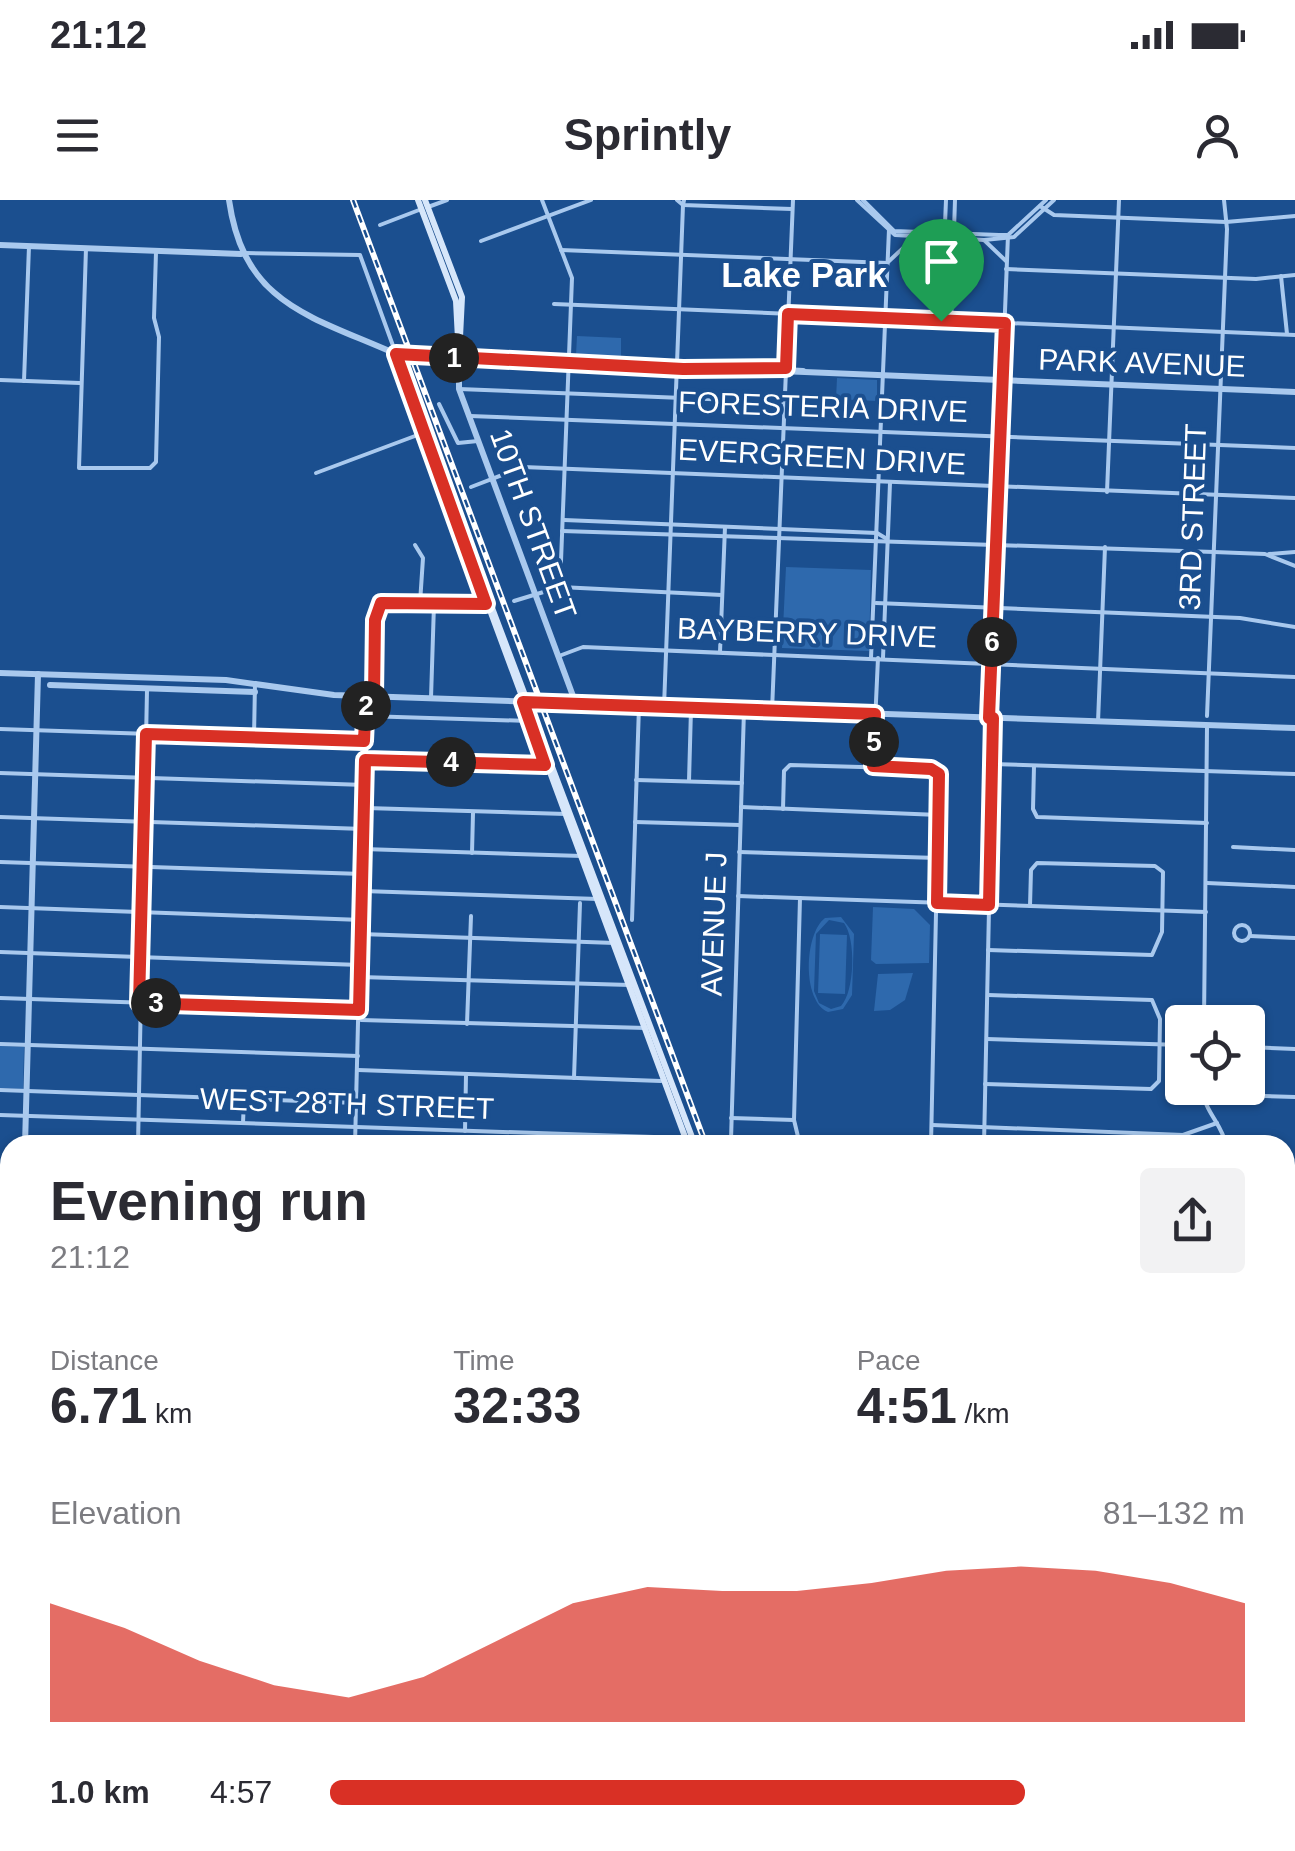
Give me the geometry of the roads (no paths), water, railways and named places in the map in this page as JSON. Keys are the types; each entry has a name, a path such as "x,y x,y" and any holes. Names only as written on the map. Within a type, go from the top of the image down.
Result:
{"main road":[{"name":"10TH STREET","path":"423,204 456,301 459,358"},
{"name":"PARK AVENUE","path":"396,354 459,358"},
{"path":"396,354 687,1135"},
{"path":"526,702 529,721 549,765"}],"street":[{"path":"229,200 241,254 252,272 292,308 396,354"},
{"path":"380,225 423,204 447,200"},
{"path":"542,200 572,278 560,588"},
{"path":"482,241 590,200"},
{"path":"772,711 793,200"},
{"path":"860,200 888,230 915,236 1008,237"},
{"path":"941,321 946,200"},
{"path":"950,321 956,200"},
{"path":"1042,208 1046,200"},
{"path":"954,235 984,240 1008,237 1054,200"},
{"path":"1107,492 1119,200"},
{"name":"3RD STREET","path":"1204,1005 1207,721 1225,278 1224,200"},
{"path":"664,707 681,202 792,209"},
{"path":"1042,208 1051,215 1226,222 1295,216"},
{"path":"888,230 944,235"},
{"path":"873,766 877,658 874,603 888,230"},
{"path":"562,250 887,263 915,236"},
{"path":"984,1135 992,663 1008,237"},
{"path":"984,240 1006,265 1225,278 1295,275"},
{"path":"0,245 360,255 396,354"},
{"path":"24,381 29,246"},
{"path":"86,248 79,468 153,467 159,336 154,321 156,250"},
{"path":"1281,276 1287,334"},
{"path":"554,304 1295,335"},
{"name":"PARK AVENUE","path":"459,358 1295,392"},
{"name":"10TH STREET","path":"459,358 459,388 468,416 576,704"},
{"path":"0,380 82,383"},
{"path":"459,388 785,402"},
{"path":"439,404 458,443 478,441"},
{"name":"FORESTERIA DRIVE","path":"468,416 1295,448"},
{"path":"316,473 425,432"},
{"name":"EVERGREEN DRIVE","path":"471,486 523,467 1295,498"},
{"path":"877,658 885,604 890,482"},
{"path":"562,520 877,533 887,539"},
{"path":"720,652 725,526"},
{"path":"562,530 876,544 887,539 1295,552"},
{"path":"415,545 422,558 420,603"},
{"path":"1098,722 1105,547"},
{"path":"1264,554 1295,566"},
{"path":"514,601 560,588 722,595"},
{"path":"356,1135 364,741 365,716 374,681 375,620 381,603 489,604"},
{"path":"874,603 1211,617 1295,628"},
{"path":"431,698 434,604"},
{"name":"BAYBERRY DRIVE","path":"558,656 584,647 1295,677"},
{"path":"0,673 256,682 370,696 1098,722 1207,721 1295,728"},
{"path":"25,1135 38,674"},
{"path":"138,1135 148,677"},
{"path":"254,737 256,682"},
{"path":"50,685 255,692"},
{"path":"632,920 639,706"},
{"path":"689,781 691,709"},
{"name":"AVENUE J","path":"731,1135 744,710"},
{"path":"365,716 529,721"},
{"path":"0,729 364,741"},
{"path":"365,760 549,765"},
{"path":"992,764 1295,774"},
{"path":"783,809 784,771 790,765 937,772 932,1135"},
{"path":"1034,766 1033,809 1038,817 1207,823"},
{"path":"0,773 365,785"},
{"path":"636,780 742,783"},
{"path":"741,807 938,814"},
{"path":"364,808 568,814"},
{"path":"472,853 473,811"},
{"path":"0,817 364,829"},
{"path":"635,822 740,825"},
{"path":"1233,848 1295,850"},
{"path":"364,849 584,856"},
{"path":"739,852 938,858"},
{"path":"0,862 363,874"},
{"path":"988,950 1152,955 1160,942 1162,870 1037,862 1031,870 1030,906"},
{"path":"1207,884 1295,886"},
{"path":"362,891 600,899"},
{"path":"738,896 1206,912"},
{"path":"798,1135 794,1120 800,898"},
{"path":"574,1078 580,904"},
{"path":"0,908 362,920"},
{"path":"466,1024 471,916"},
{"path":"361,934 616,943"},
{"path":"1250,936 1295,938"},
{"path":"0,952 360,965"},
{"path":"360,978 632,985"},
{"path":"985,1084 1153,1088 1159,1082 1160,1044 1160,1019 1152,1000 987,995"},
{"path":"0,998 359,1010"},
{"path":"359,1020 648,1028"},
{"path":"986,1039 1165,1044"},
{"path":"0,1044 358,1056"},
{"path":"1265,1048 1295,1049"},
{"path":"358,1070 668,1081"},
{"path":"464,1131 466,1074"},
{"path":"0,1090 356,1103"},
{"path":"1265,1096 1295,1097"},
{"path":"244,1099 244,1123"},
{"path":"1206,1105 1222,1135"},
{"name":"WEST 28TH STREET","path":"0,1115 546,1135"},
{"path":"732,1118 794,1120"},
{"path":"932,1125 1182,1135 1217,1123"}],"railway":[{"path":"353,200 702,1135"}],"district":[{"name":"Lake Park","path":"804,275"}]}
